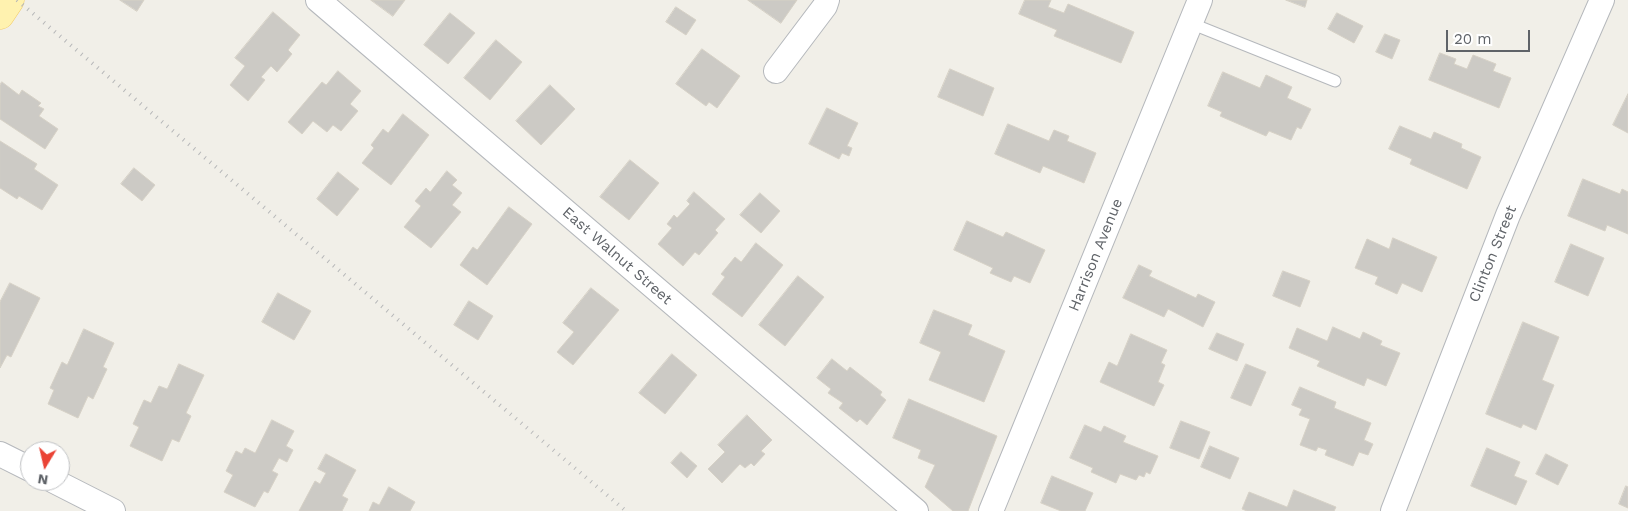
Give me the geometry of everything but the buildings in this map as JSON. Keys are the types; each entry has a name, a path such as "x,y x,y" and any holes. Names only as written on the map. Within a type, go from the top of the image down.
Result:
{"main road":[{"path":"0,14 10,0"}],"street":[{"name":"East Walnut Street","path":"318,0 916,511"},
{"path":"776,71 827,0"},
{"name":"Harrison Avenue","path":"992,511 1200,0"},
{"name":"Clinton Street","path":"1393,511 1505,223 1602,0"},
{"path":"0,454 20,464"},
{"path":"70,489 113,511"}],"lane":[{"path":"1190,23 1335,81"}],"railway":[{"path":"17,0 626,511"}]}
